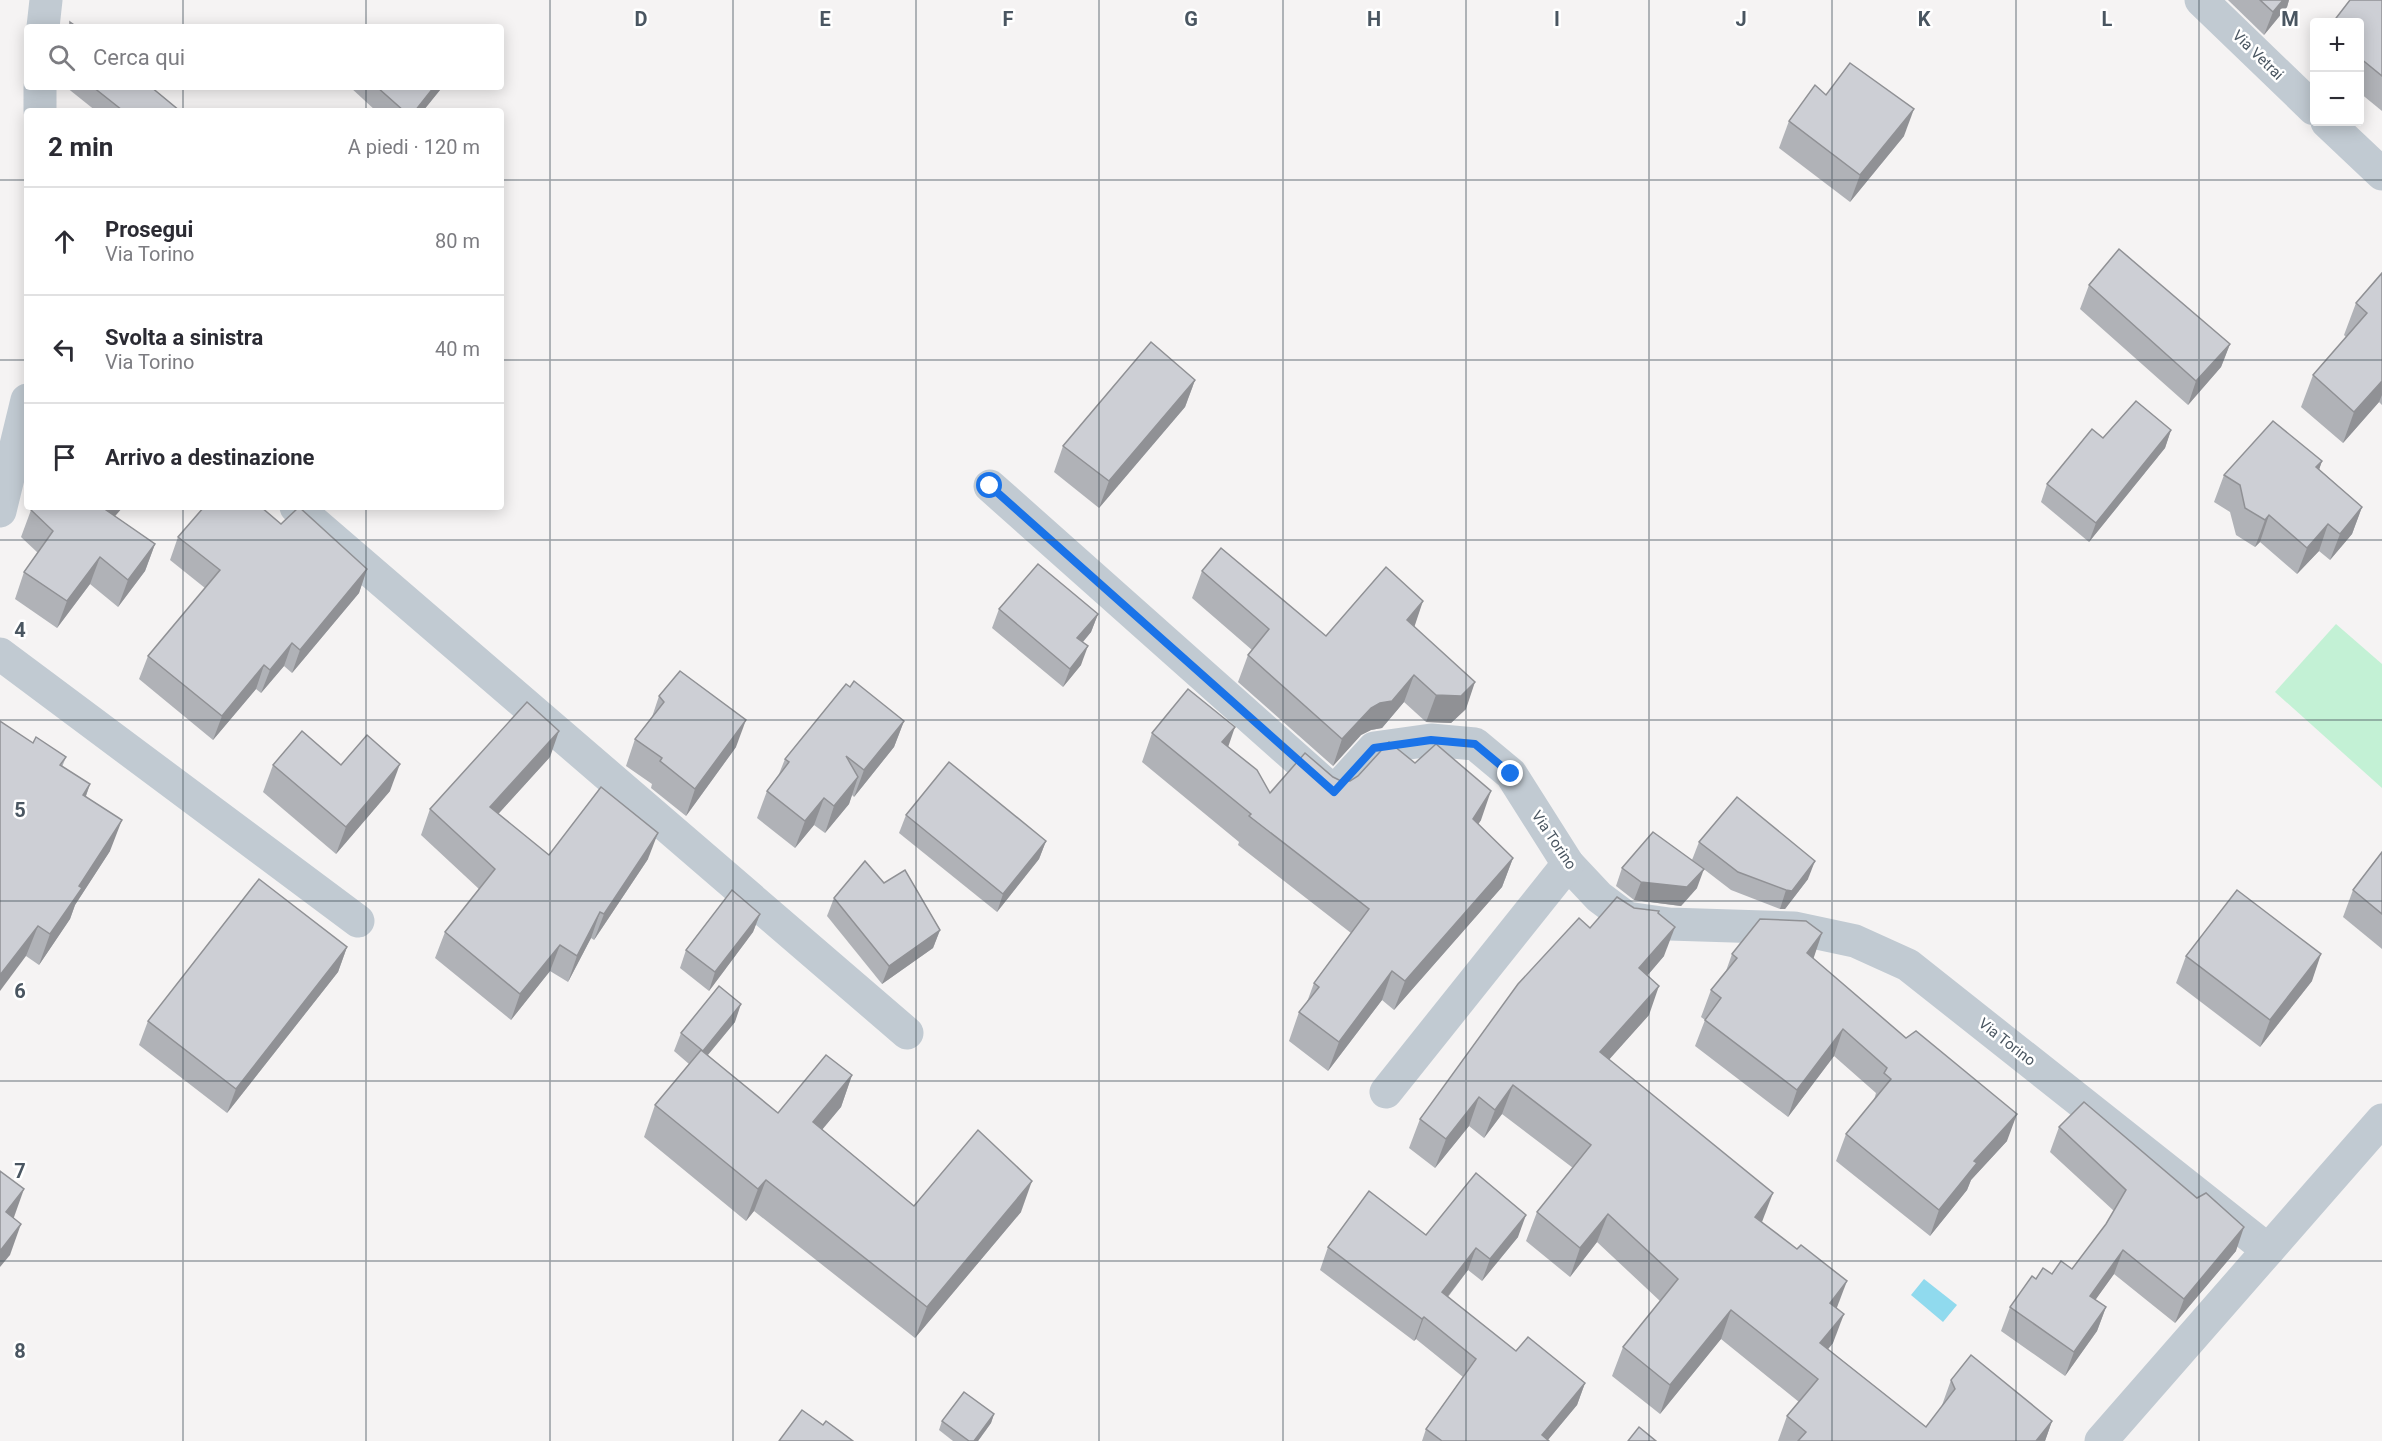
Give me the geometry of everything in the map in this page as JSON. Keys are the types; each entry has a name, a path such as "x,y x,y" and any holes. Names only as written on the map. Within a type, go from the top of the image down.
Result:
{"street":[{"path":"43,24 46,0"},
{"name":"Via Vetrai","path":"2201,0 2310,105"},
{"path":"40,90 40,108"},
{"path":"2331,126 2382,174"},
{"path":"0,511 24,412"},
{"name":"Via Torino","path":"990,486 1334,792 1374,748 1431,740 1475,744 1511,774 1568,864 1599,897 1627,918 1669,924 1794,928 1855,941 1908,965 2268,1250"},
{"path":"299,510 907,1033"},
{"path":"0,654 358,921"},
{"path":"1386,1092 1568,864"},
{"path":"2101,1441 2382,1120"}],"green space":[{"path":"2336,624 2382,664 2382,788 2275,692"}],"water":[{"path":"1924,1279 1957,1305 1943,1322 1911,1295"}],"building":[{"path":"2260,0 2283,0 2273,12"},
{"path":"2350,0 2382,0 2382,76 2364,61 2364,18 2336,18"},
{"path":"1850,63 1914,109 1860,175 1789,121 1815,85 1826,95"},
{"path":"97,90 155,90 176,108 119,108"},
{"path":"380,90 432,90 417,108 401,108"},
{"path":"2119,249 2230,344 2196,381 2089,285"},
{"path":"2382,273 2382,381 2354,412 2313,375 2367,313 2356,303"},
{"path":"1151,342 1195,380 1109,481 1063,446"},
{"path":"2136,401 2171,430 2096,523 2047,484 2092,429 2103,438"},
{"path":"2273,421 2322,461 2316,467 2362,507 2340,534 2328,524 2307,548 2269,515 2265,520 2245,508 2240,485 2224,475"},
{"path":"31,510 106,510 155,544 128,580 100,557 67,601 24,572 53,531"},
{"path":"201,510 265,510 281,524 296,510 302,510 367,569 300,650 292,643 270,670 264,665 222,716 148,656 220,570 178,537"},
{"path":"1221,548 1326,636 1386,567 1423,601 1407,620 1475,682 1461,696 1436,695 1414,675 1392,701 1380,703 1371,708 1342,739 1248,655 1269,629 1202,571"},
{"path":"1038,564 1098,614 1077,638 1088,646 1070,669 999,609"},
{"path":"680,671 746,720 695,789 660,761 662,758 635,739 664,702 659,696"},
{"path":"854,681 904,721 864,770 846,756 858,777 834,806 824,798 805,821 767,791 789,762 785,759 846,684 850,687"},
{"path":"1188,689 1235,727 1222,742 1257,770 1270,793 1305,753 1333,777 1341,781 1350,781 1358,776 1389,742 1415,763 1436,744 1491,791 1473,819 1513,858 1405,981 1392,971 1339,1042 1299,1012 1319,987 1314,983 1369,909 1249,816 1251,814 1152,733"},
{"path":"527,702 559,731 490,807 549,855 601,787 658,833 604,914 600,912 577,956 560,945 520,994 445,932 495,869 430,809"},
{"path":"0,721 33,743 36,737 66,757 60,765 90,784 83,795 122,820 79,886 82,888 50,934 38,926 0,975"},
{"path":"302,731 341,765 367,735 400,764 346,827 273,765"},
{"path":"949,762 1046,841 1003,894 906,815"},
{"path":"1737,797 1815,861 1792,891 1738,872 1699,842"},
{"path":"1653,832 1704,869 1687,887 1641,882 1622,868"},
{"path":"2382,852 2382,914 2353,890"},
{"path":"865,861 884,883 905,870 940,930 889,966 834,898"},
{"path":"259,879 347,947 236,1089 148,1021"},
{"path":"732,890 760,914 715,972 686,950"},
{"path":"2237,890 2321,954 2270,1020 2186,956"},
{"path":"1617,897 1634,908 1659,911 1658,913 1675,927 1639,968 1659,986 1600,1052 1773,1193 1755,1217 1797,1249 1801,1245 1847,1281 1830,1303 1844,1314 1820,1343 1926,1427 1955,1389 1951,1380 1971,1355 2052,1421 2036,1441 1798,1441 1806,1432 1787,1416 1818,1379 1731,1310 1670,1385 1623,1347 1678,1279 1608,1214 1580,1248 1537,1212 1591,1145 1513,1085 1495,1110 1479,1097 1446,1139 1420,1119 1518,984 1579,918 1590,928"},
{"path":"1760,919 1806,921 1822,933 1807,953 1906,1038 1916,1031 2017,1114 1974,1161 1977,1163 1939,1210 1846,1134 1891,1079 1884,1073 1887,1068 1843,1029 1797,1090 1705,1020 1721,998 1711,990 1737,958 1732,954"},
{"path":"719,986 741,1004 703,1051 681,1033"},
{"path":"701,1050 778,1113 826,1055 852,1075 813,1122 914,1206 978,1130 1032,1181 927,1307 766,1180 758,1189 655,1105"},
{"path":"2084,1102 2197,1198 2206,1193 2244,1227 2184,1299 2123,1250 2090,1296 2106,1307 2074,1352 2010,1307 2032,1276 2036,1279 2043,1268 2052,1274 2061,1261 2072,1269 2106,1224 2126,1190 2059,1127"},
{"path":"0,1171 24,1189 6,1212 21,1224 0,1251"},
{"path":"1476,1173 1526,1215 1490,1259 1476,1248 1442,1292 1516,1351 1528,1337 1585,1383 1542,1435 1549,1441 1442,1441 1426,1429 1476,1359 1424,1317 1422,1319 1328,1247 1369,1191 1426,1235"},
{"path":"964,1392 994,1414 974,1441 969,1441 942,1421"},
{"path":"802,1410 823,1425 826,1421 853,1441 779,1441"},
{"path":"1639,1427 1656,1441 1628,1441"}],"route":[{"path":"990,486 1334,792 1374,748 1431,740 1475,744 1511,774"}]}
